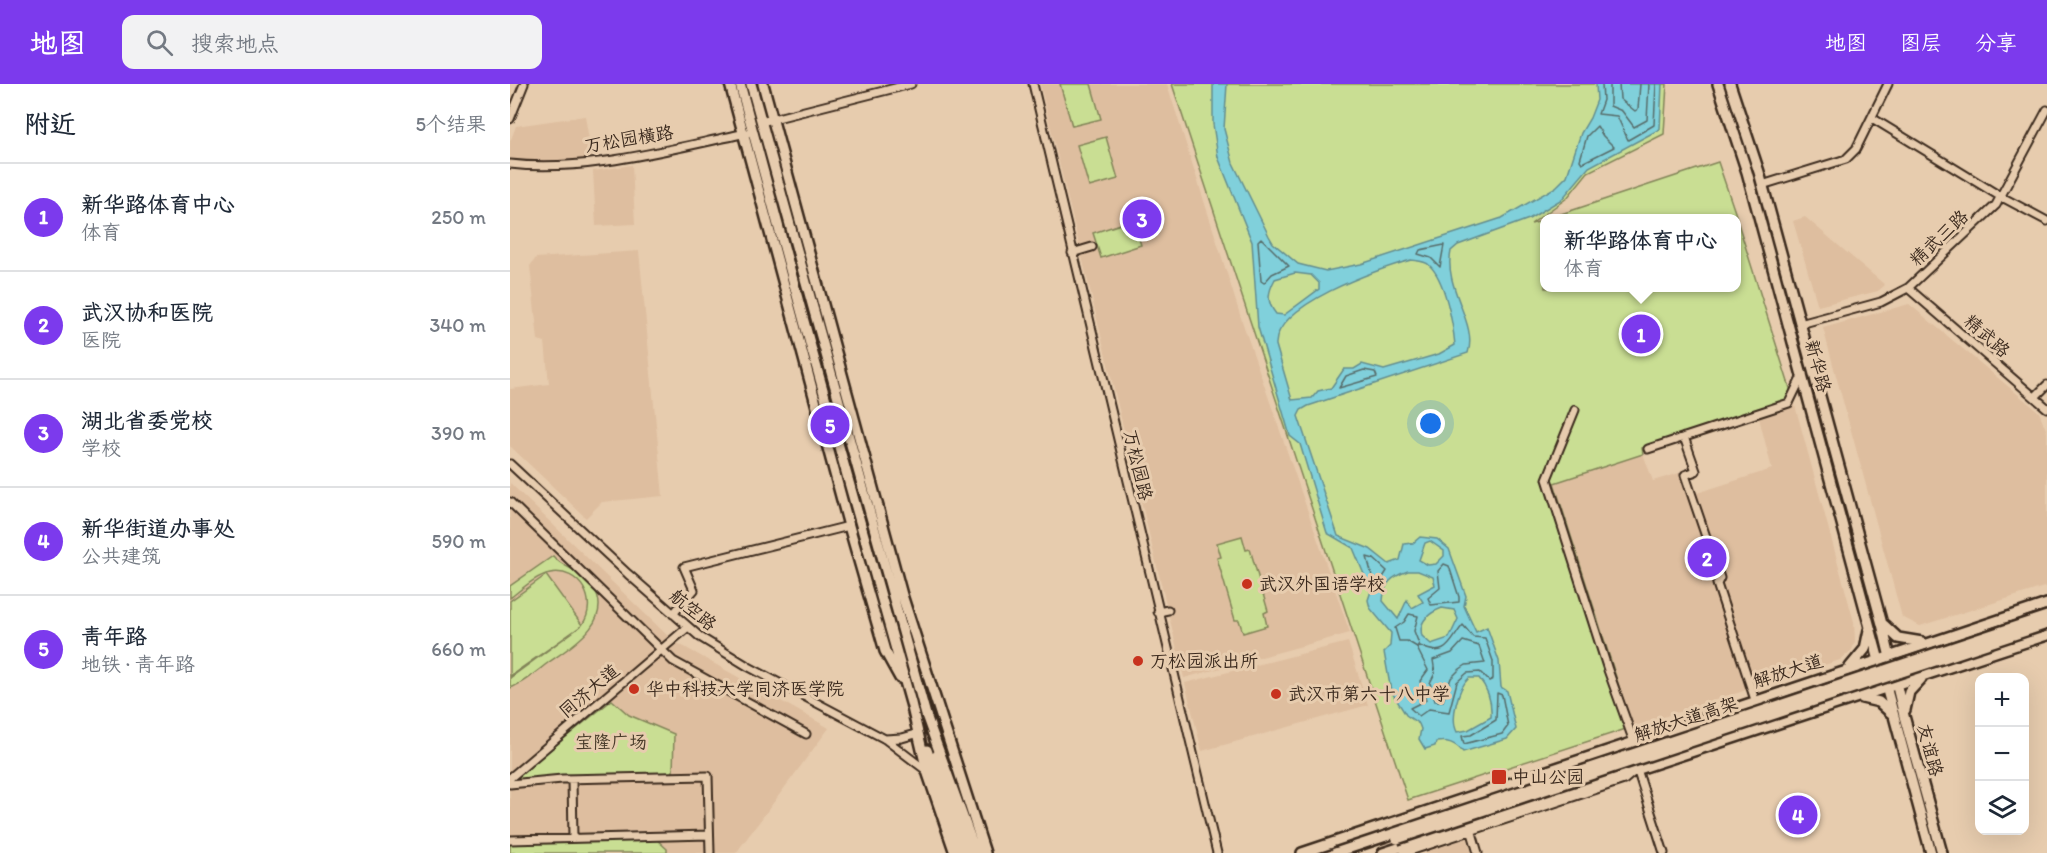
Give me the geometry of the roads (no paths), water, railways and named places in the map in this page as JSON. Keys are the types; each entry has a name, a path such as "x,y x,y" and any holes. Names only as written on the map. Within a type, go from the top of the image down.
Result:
{"main road":[{"path":"751,84 926,715 976,853"},
{"path":"763,84 900,587 985,853"},
{"name":"新华路","path":"1718,84 1748,172 1879,659"},
{"name":"新华路","path":"1730,84 1762,185 1890,655"},
{"path":"734,86 790,268 910,699 962,853"},
{"path":"748,133 797,331 852,538 885,651 910,699 916,734 969,853"},
{"path":"790,268 797,331"},
{"path":"824,306 827,358"},
{"path":"806,364 830,412"},
{"path":"852,538 875,574"},
{"path":"900,587 904,638"},
{"name":"解放大道","path":"1302,853 2047,604"},
{"name":"解放大道高架","path":"1335,853 2047,616"},
{"path":"1882,624 1891,633 1908,641 1936,640"},
{"name":"解放大道高架","path":"1355,853 2047,624"},
{"path":"1841,671 1861,656 1870,625"},
{"path":"1383,853 1470,827 1637,769 2047,635"},
{"name":"友谊路","path":"1890,655 1904,716 1942,853"},
{"name":"友谊路","path":"1879,659 1931,853"},
{"path":"1904,716 1909,692 1925,676"},
{"path":"1853,699 1879,702 1894,720"},
{"path":"926,715 935,774 955,853"}],"street":[{"path":"510,119 524,84"},
{"path":"762,122 911,84"},
{"name":"万松园路","path":"1033,84 1217,853"},
{"path":"1762,185 1846,159 1856,149 1888,84"},
{"name":"精武三路","path":"1800,324 1881,302 1908,288 2001,196 2047,110"},
{"path":"1872,118 2047,221"},
{"name":"万松园横路","path":"510,164 533,167 590,162 748,133"},
{"path":"1072,253 1080,248 1092,247"},
{"name":"精武路","path":"1908,288 2047,408"},
{"path":"1648,449 1789,403 1803,374"},
{"path":"2035,397 2047,386"},
{"path":"1575,410 1547,479 1634,742"},
{"path":"1684,437 1696,471 1685,475 1720,578 1717,584 1755,700"},
{"name":"航空路","path":"510,464 687,627 749,667 885,739 935,774"},
{"path":"510,502 594,582 660,650 685,669 806,735"},
{"path":"673,614 694,590 684,567 849,526"},
{"path":"1158,612 1168,610"},
{"name":"同济大道","path":"510,778 687,627"},
{"path":"885,739 916,734"},
{"path":"1637,769 1664,853"},
{"path":"510,784 572,778 708,776 710,853"},
{"path":"572,778 573,838"},
{"path":"1404,853 1470,827 1478,853"},
{"path":"510,840 709,836"}],"water":[{"path":"1213,84 1227,84 1224,129 1233,163 1269,236 1273,243 1298,264 1326,271 1361,264 1502,218 1556,187 1567,176 1581,133 1597,100 1596,84 1662,84 1660,129 1589,167 1562,199 1529,219 1458,245 1451,251 1452,278 1465,317 1470,342 1468,353 1308,406 1301,410 1298,416 1338,536 1370,549 1389,564 1400,560 1404,544 1413,543 1420,537 1437,539 1449,549 1466,596 1464,606 1476,632 1487,627 1499,661 1501,687 1507,691 1516,729 1507,739 1463,752 1454,744 1444,741 1436,742 1435,746 1425,749 1419,739 1421,729 1419,724 1406,715 1391,691 1384,652 1390,646 1391,633 1370,608 1368,600 1371,591 1353,548 1327,533 1300,444 1290,436 1258,327 1252,242 1218,157 1213,124","holes":["1411,260 1429,265 1440,280 1444,291 1455,345 1439,354 1384,370 1362,364 1354,369 1344,369 1331,388 1318,391 1312,398 1292,400 1276,345 1280,330 1292,316 1309,303 1376,271","1295,273 1311,275 1319,283 1319,289 1284,315 1276,314 1269,297 1275,279","1430,541 1444,551 1444,556 1436,564 1428,565 1419,560 1425,543","1418,571 1433,577 1435,585 1418,594 1423,602 1412,608 1407,600 1398,619 1383,601 1387,585 1402,573","1442,608 1454,610 1458,619 1449,638 1431,644 1422,636 1421,631 1423,622 1433,612","1469,678 1479,678 1489,696 1491,717 1468,730 1457,732 1454,719 1461,689"]}],"place":[{"name":"湖北省委党校","path":"1142,219"},
{"name":"新华路体育中心","path":"1641,334"},
{"name":"青年路","path":"830,425"},
{"name":"武汉协和医院","path":"1707,558"},
{"name":"武汉外国语学校","path":"1247,584"},
{"name":"万松园派出所","path":"1138,661"},
{"name":"华中科技大学同济医学院","path":"634,689"},
{"name":"武汉市第六十八中学","path":"1276,694"},
{"name":"中山公园","path":"1499,777"},
{"name":"新华街道办事处","path":"1798,815"}],"park label":[{"name":"宝隆广场","path":"611,742"}]}
